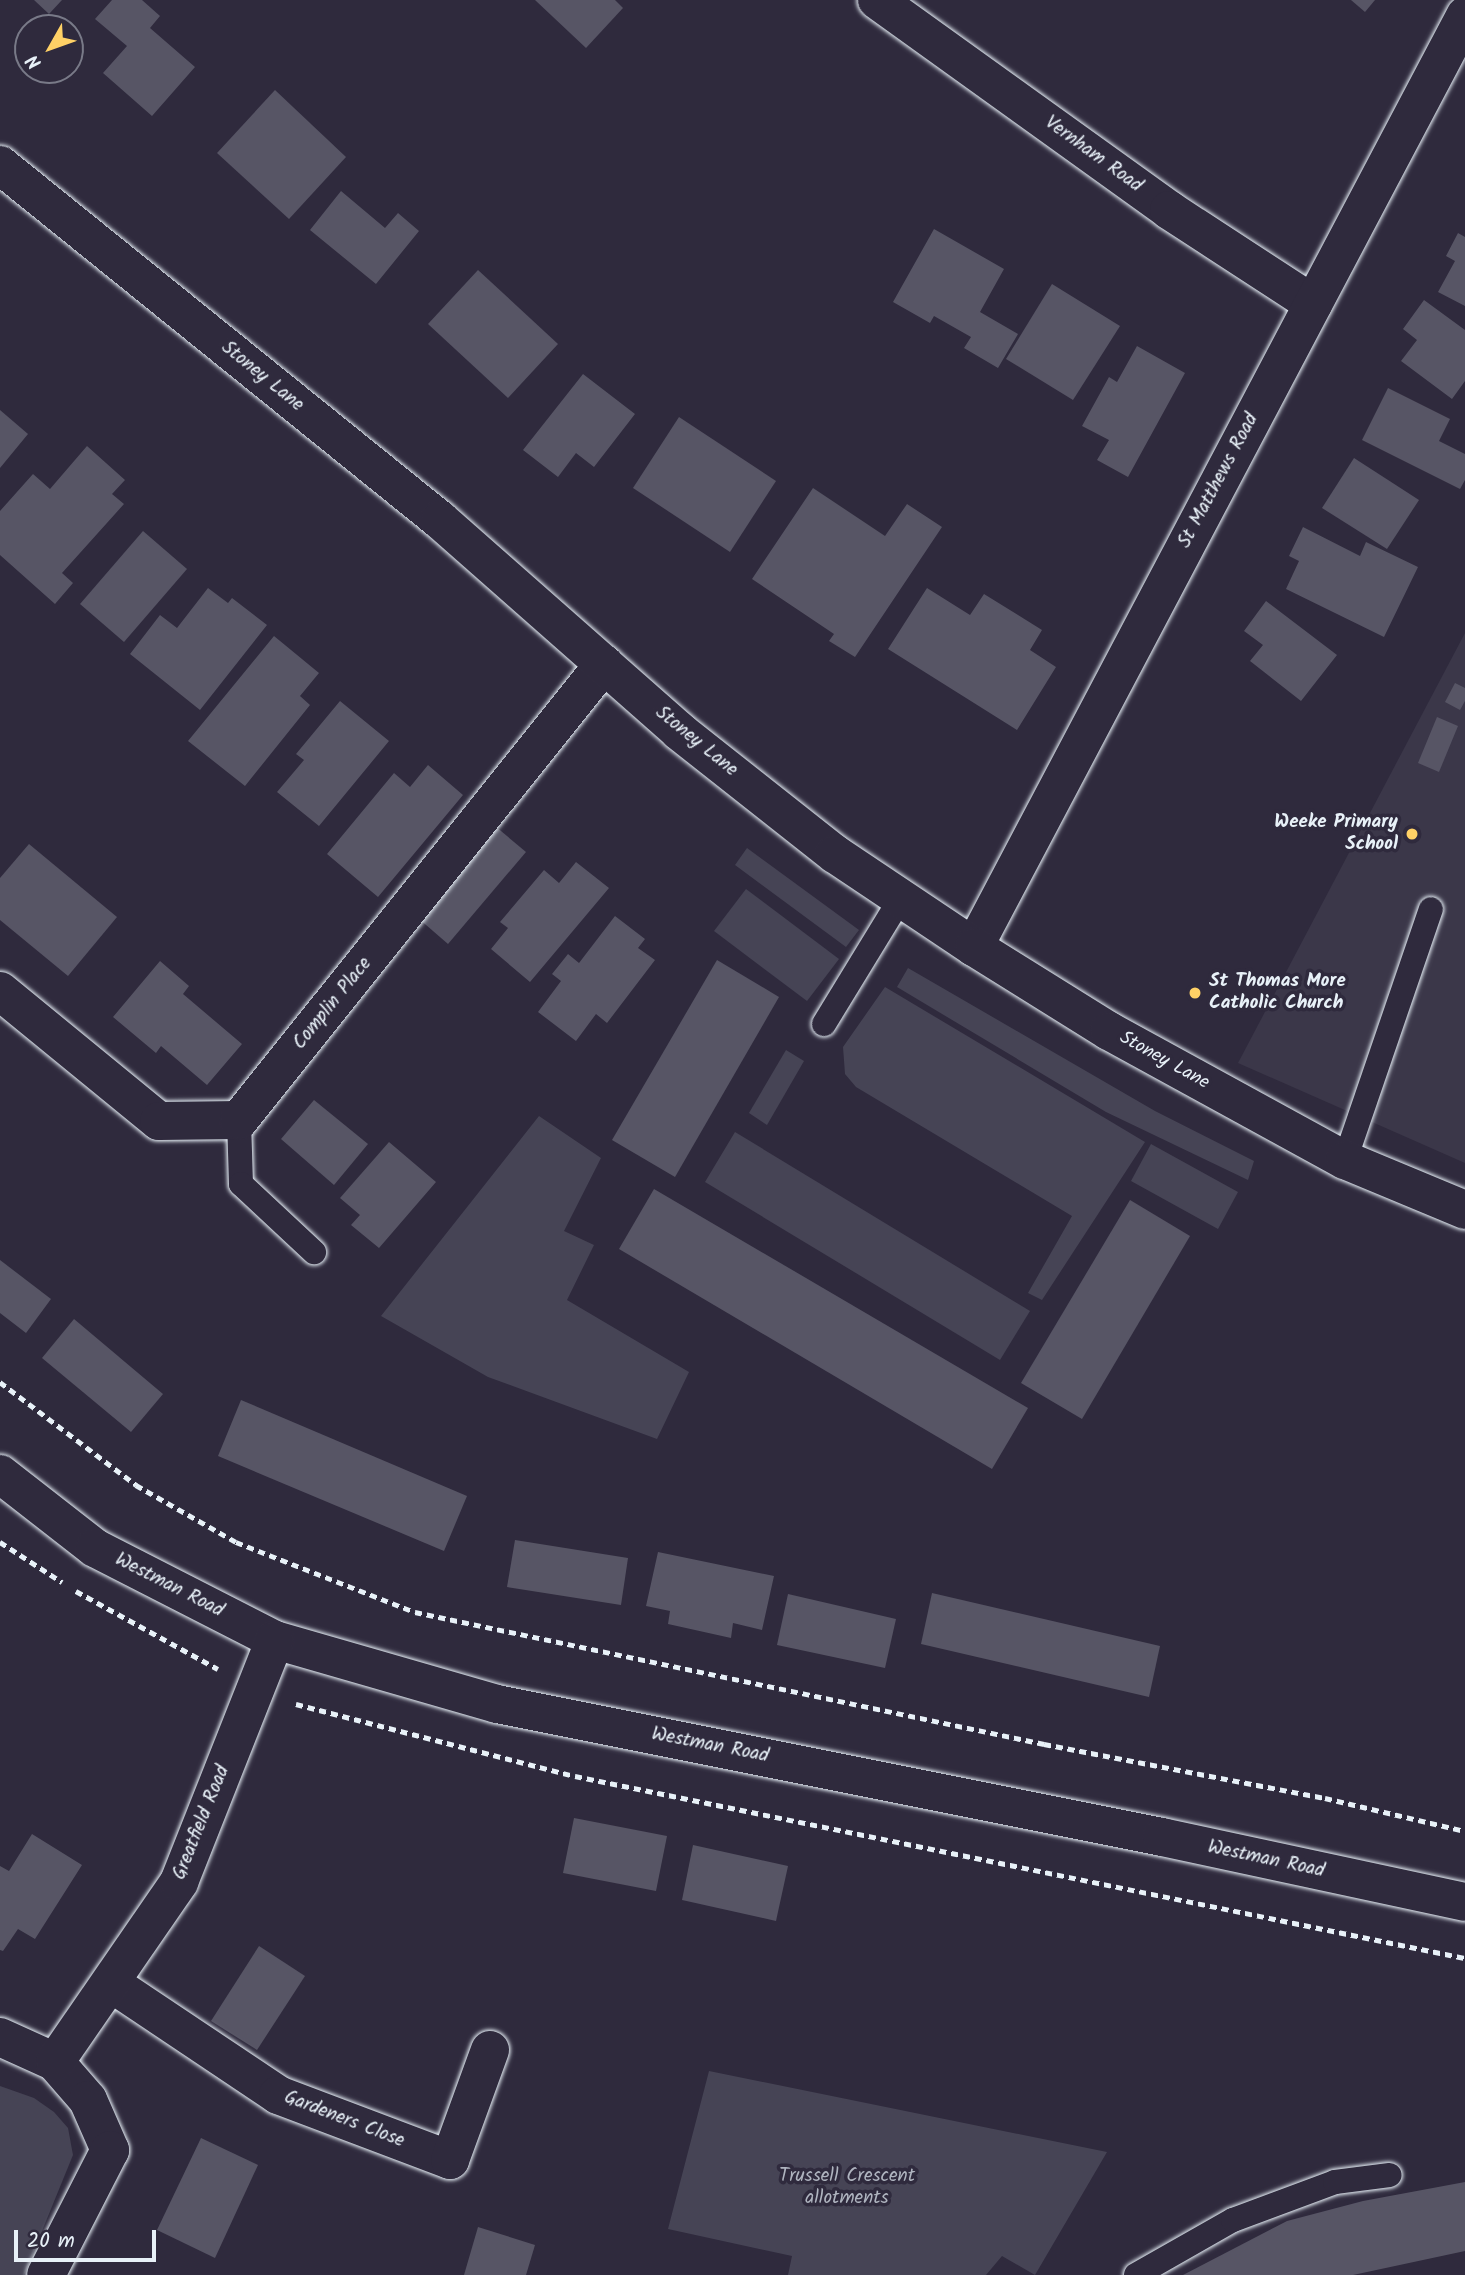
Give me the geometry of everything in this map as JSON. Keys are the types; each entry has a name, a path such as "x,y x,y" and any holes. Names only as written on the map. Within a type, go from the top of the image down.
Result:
{"street":[{"name":"Vernham Road","path":"877,0 1169,210 1312,304"},
{"name":"St Matthews Road","path":"974,947 1465,16"},
{"name":"Stoney Lane","path":"0,165 440,520 679,730 794,821 901,898 1109,1031 1345,1160 1465,1210"},
{"name":"Complin Place","path":"239,1121 604,664"},
{"path":"0,991 159,1121 239,1121"},
{"name":"Westman Road","path":"0,1474 95,1548 275,1640 497,1703 1465,1902"},
{"name":"Greatfield Road","path":"55,2062 179,1882 275,1640"},
{"name":"Gardeners Close","path":"111,1983 278,2095 450,2160 490,2050"},
{"path":"0,2037 55,2062 88,2100 110,2150 46,2275"}],"lane":[{"path":"824,1024 901,898"},
{"path":"1345,1160 1432,909"},
{"path":"239,1121 241,1184 314,1252"},
{"path":"1136,2275 1233,2220 1335,2182 1390,2175"}],"path":[{"path":"0,1382 136,1485 236,1542 415,1612 1044,1744 1325,1798 1465,1831"}],"shaded area":[{"name":"Weeke Primary School","path":"1465,633 1465,1163 1238,1063"}],"green space":[{"path":"747,848 859,930 846,947 735,865"},
{"path":"746,889 839,959 807,1001 714,931"},
{"path":"908,968 1155,1111 1254,1161 1248,1180 1106,1112 897,987"},
{"path":"885,987 1145,1142 1042,1300 1028,1293 1072,1216 856,1087 845,1074 843,1047"},
{"path":"786,1050 804,1061 767,1125 749,1113"},
{"path":"539,1116 601,1158 564,1231 594,1245 567,1300 689,1372 657,1439 488,1377 381,1316"},
{"path":"735,1132 1030,1311 1000,1360 705,1182"},
{"path":"1151,1144 1238,1192 1218,1229 1131,1181"},
{"name":"Trussell Crescent allotments","path":"709,2071 1107,2152 1035,2275 1002,2256 986,2275 788,2275 792,2256 668,2229"},
{"path":"0,2086 34,2098 54,2112 68,2128 73,2155 24,2275 0,2275"}],"building":[{"path":"34,0 62,0 49,14"},
{"path":"112,0 142,0 160,16 150,28 195,67 152,116 103,73 127,46 95,19"},
{"path":"535,0 615,0 623,8 586,48"},
{"path":"1351,0 1375,0 1365,12"},
{"path":"275,90 346,157 289,219 217,153"},
{"path":"341,191 385,228 398,213 419,231 376,284 310,230"},
{"path":"934,229 1004,269 980,312 1018,334 998,368 964,348 971,337 934,316 930,323 893,302"},
{"path":"1458,233 1465,237 1465,306 1438,292 1455,261 1446,256"},
{"path":"478,270 558,344 508,398 428,324"},
{"path":"1052,284 1120,326 1073,400 1006,359"},
{"path":"1424,300 1465,330 1465,381 1452,399 1401,361 1417,340 1403,329"},
{"path":"1137,346 1185,373 1128,477 1097,460 1109,440 1082,426 1109,377 1117,382"},
{"path":"583,374 635,414 594,467 576,453 558,477 523,450"},
{"path":"1388,388 1450,419 1439,441 1465,454 1465,480 1460,489 1362,440"},
{"path":"0,410 28,434 0,468"},
{"path":"679,417 776,481 730,552 633,488"},
{"path":"87,446 125,480 112,494 124,504 62,573 73,583 55,604 0,555 0,511 33,474 50,489"},
{"path":"1354,458 1419,500 1387,549 1322,508"},
{"path":"813,488 885,536 907,504 942,527 855,657 829,641 834,634 752,579"},
{"path":"1303,527 1360,556 1366,542 1418,567 1384,637 1286,589 1299,561 1289,556"},
{"path":"143,531 187,569 124,642 80,604"},
{"path":"208,588 228,603 232,598 267,625 200,710 130,654 160,615 177,628"},
{"path":"927,588 970,615 984,594 1042,630 1030,650 1056,667 1017,730 888,649"},
{"path":"1266,601 1337,655 1301,701 1250,661 1263,645 1244,631"},
{"path":"274,636 319,673 300,696 310,705 245,786 188,741"},
{"path":"1455,683 1465,688 1465,701 1460,710 1445,702"},
{"path":"340,701 389,741 319,826 277,792 304,760 296,754"},
{"path":"1437,717 1458,726 1439,772 1418,763"},
{"path":"428,765 463,795 378,897 327,854 394,773 410,787"},
{"path":"495,826 526,852 448,944 418,918"},
{"path":"29,844 117,917 68,976 0,920 0,878"},
{"path":"576,862 609,888 530,982 491,949 508,928 500,922 544,870 559,883"},
{"path":"615,916 645,939 638,948 655,960 607,1023 596,1014 576,1041 538,1012 561,981 552,974 568,954 579,963"},
{"path":"717,960 779,997 675,1177 612,1140"},
{"path":"160,961 189,986 183,994 242,1044 207,1085 161,1046 156,1053 113,1017"},
{"path":"314,1100 368,1144 334,1185 281,1139"},
{"path":"389,1142 436,1182 379,1248 351,1225 360,1215 340,1198"},
{"path":"654,1189 1028,1408 992,1469 619,1249"},
{"path":"1130,1200 1190,1236 1082,1419 1021,1383"},
{"path":"0,1260 51,1299 26,1333 0,1313"},
{"path":"74,1319 163,1394 131,1432 42,1358"},
{"path":"241,1400 467,1496 444,1551 218,1456"},
{"path":"515,1540 628,1558 621,1605 507,1587"},
{"path":"658,1552 774,1576 762,1630 733,1623 731,1638 668,1624 670,1611 646,1606"},
{"path":"932,1593 1160,1646 1149,1697 921,1644"},
{"path":"788,1594 896,1619 885,1668 777,1645"},
{"path":"574,1818 667,1836 656,1891 563,1873"},
{"path":"32,1834 82,1865 35,1939 18,1929 3,1951 0,1950 0,1866 9,1871"},
{"path":"693,1845 788,1866 776,1921 682,1900"},
{"path":"259,1946 305,1976 257,2050 211,2021"},
{"path":"201,2138 258,2165 215,2258 157,2230"},
{"path":"1465,2182 1465,2251 1353,2275 1183,2275 1287,2221 1363,2201"},
{"path":"478,2227 535,2245 526,2275 464,2275"}],"place":[{"name":"Weeke Primary School","path":"1412,834"},
{"name":"St Thomas More Catholic Church","path":"1195,993"}]}
